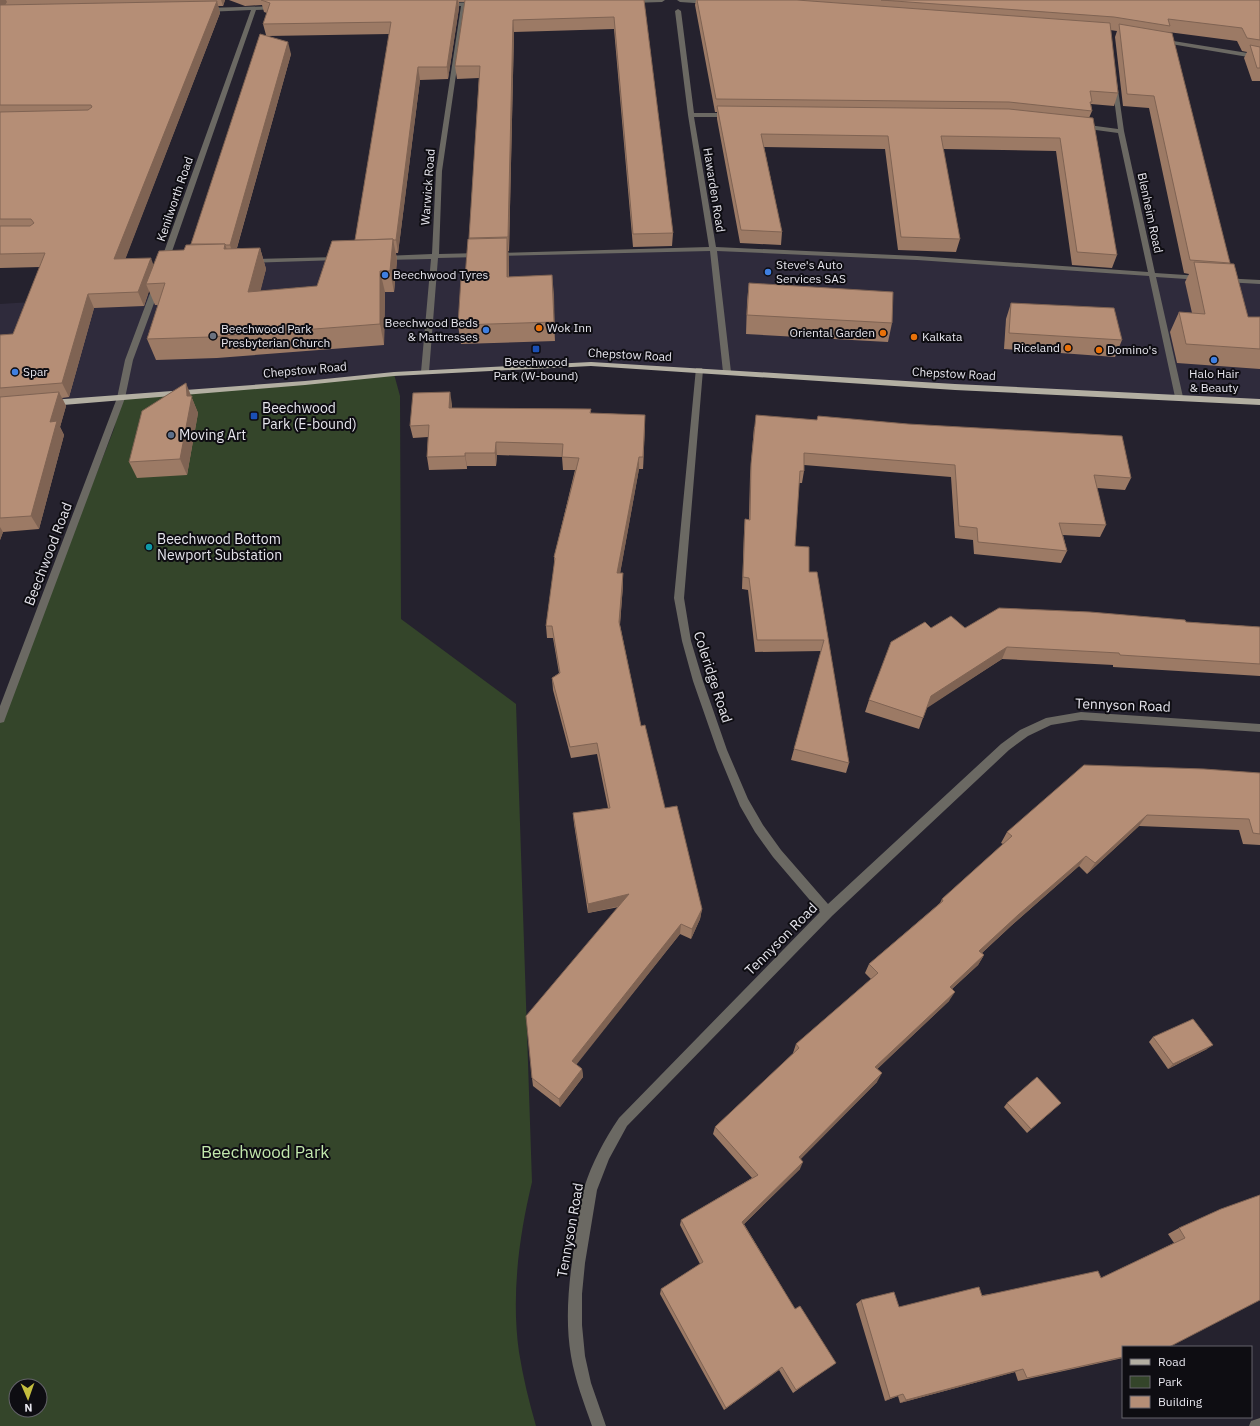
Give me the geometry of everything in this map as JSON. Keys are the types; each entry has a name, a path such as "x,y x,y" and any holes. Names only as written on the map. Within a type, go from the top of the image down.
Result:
{"main road":[{"name":"Chepstow Road","path":"46,403 425,372 591,364 954,387 1260,402"}],"street":[{"path":"623,1 662,0"},
{"path":"680,0 719,3"},
{"name":"Warwick Road","path":"425,372 435,256 439,171 464,4"},
{"path":"442,5 486,4"},
{"path":"201,10 284,8"},
{"name":"Kenilworth Road","path":"172,263 163,266 254,9"},
{"name":"Hawarden Road","path":"678,11 691,115 713,249 727,372"},
{"path":"1156,40 1260,57"},
{"name":"Blenheim Road","path":"1115,78 1121,131 1179,397"},
{"path":"691,115 738,115"},
{"path":"1075,126 1121,131"},
{"path":"380,258 713,249 917,258 1260,282"},
{"path":"244,261 348,258"},
{"path":"121,398 129,360 158,282"},
{"name":"Coleridge Road","path":"699,370 679,598 683,629 691,661 722,750 751,815 774,850 801,885 828,912"},
{"name":"Beechwood Road","path":"0,719 3,704 121,398"},
{"name":"Tennyson Road","path":"599,1426 586,1390 578,1356 575,1320 575,1290 578,1260 590,1190 609,1144 623,1122 828,912 1005,747 1024,733 1050,721 1081,716 1122,717 1260,728"},
{"path":"1256,1426 1260,1425"}],"shaded area":[{"path":"713,249 917,258 1260,282 1260,402 591,364 425,372 0,407 0,304 154,294 164,263"}],"green space":[{"name":"Beechwood Park","path":"394,374 400,396 401,619 516,704 532,1182 520,1245 516,1288 516,1309 519,1352 526,1389 536,1426 0,1426 0,719 114,429 121,398"}],"building":[{"path":"261,0 457,0 447,67 418,67 396,240 355,240 391,22 263,24 270,3"},
{"path":"465,0 644,0 673,233 633,234 614,17 513,20 508,237 469,238 480,66 455,66"},
{"path":"697,0 797,0 1110,23 1118,93 1090,91 1092,111 1009,102 716,99"},
{"path":"881,0 1260,0 1260,40 1247,38 1242,28 1168,19 1170,26 1114,17"},
{"path":"217,1 114,259 151,258 138,292 88,294 62,383 0,388 0,335 13,334 45,253 0,254 0,226 30,226 34,223 31,219 0,219 0,112 88,110 92,107 91,105 0,105 0,5"},
{"path":"1119,24 1172,33 1230,263 1190,260 1154,96 1127,94"},
{"path":"260,34 288,42 230,245 191,244"},
{"path":"1250,45 1260,47 1260,68 1257,68"},
{"path":"717,106 1009,109 1093,118 1117,255 1077,252 1060,138 941,136 960,239 901,237 888,136 761,134 782,232 741,230"},
{"path":"507,238 507,277 552,275 554,322 458,325 461,278 465,278 468,239"},
{"path":"393,239 390,271 380,271 380,324 210,337 147,339 165,283 146,284 159,251 184,250 186,245 225,244 224,249 260,248 248,292 317,286 332,241"},
{"path":"1194,262 1234,264 1248,317 1260,317 1260,349 1186,344 1179,312 1205,314"},
{"path":"749,283 893,292 892,323 747,315"},
{"path":"1011,303 1114,308 1122,340 1009,333"},
{"path":"186,383 187,396 192,396 180,459 129,462 142,411"},
{"path":"59,392 50,422 57,421 31,516 0,518 0,397"},
{"path":"450,392 449,408 591,409 590,413 645,415 643,457 639,457 617,573 623,573 619,622 641,726 645,725 665,808 677,806 702,909 692,929 681,924 572,1061 582,1069 559,1099 532,1078 526,1016 629,894 588,904 573,813 610,808 597,743 570,747 552,678 560,673 552,626 546,626 554,557 579,458 562,457 563,444 496,442 495,453 465,453 465,456 427,457 429,425 410,426 413,393"},
{"path":"756,415 817,420 818,416 908,424 1122,436 1131,478 1094,475 1106,525 1059,523 1067,551 978,542 977,528 959,526 955,465 804,453 804,471 800,471 795,546 809,547 809,572 817,572 849,763 794,749 824,640 757,640 749,578 743,577 745,519 750,520 751,464"},
{"path":"999,608 1090,612 1185,620 1186,622 1260,627 1260,664 1120,655 1119,653 1007,647 931,696 923,718 869,700 891,642 925,622 931,628 951,616 965,628"},
{"path":"1084,765 1204,769 1260,773 1260,834 1253,833 1249,819 1147,815 1095,863 1086,856 979,951 984,955 950,987 955,992 875,1067 882,1073 799,1157 803,1162 742,1222 795,1309 800,1306 836,1363 796,1390 782,1367 726,1408 661,1289 703,1262 681,1220 758,1175 715,1127 799,1048 796,1044 878,973 869,964 943,901 942,899 1012,836 1007,832"},
{"path":"1193,1019 1213,1045 1173,1064 1153,1037"},
{"path":"1037,1077 1061,1103 1031,1129 1007,1103"},
{"path":"1260,1195 1260,1300 1171,1346 1122,1346 1122,1357 1027,1378 1023,1369 906,1400 903,1394 890,1398 861,1300 894,1292 899,1307 979,1287 982,1296 1098,1271 1101,1278 1185,1238 1179,1228 1221,1209"}],"place":[{"name":"Steve's Auto Services SAS","path":"768,272"},
{"name":"Beechwood Tyres","path":"385,275"},
{"name":"Wok Inn","path":"539,328"},
{"name":"Beechwood Beds & Mattresses","path":"486,330"},
{"name":"Oriental Garden","path":"883,333"},
{"name":"Beechwood Park Presbyterian Church","path":"213,336"},
{"name":"Kalkata","path":"914,337"},
{"name":"Riceland","path":"1068,348"},
{"name":"Beechwood Park (W-bound)","path":"536,349"},
{"name":"Domino's","path":"1099,350"},
{"name":"Halo Hair & Beauty","path":"1214,360"},
{"name":"Spar","path":"15,372"},
{"name":"Beechwood Park (E-bound)","path":"254,416"},
{"name":"Moving Art","path":"171,435"},
{"name":"Beechwood Bottom Newport Substation","path":"149,547"}]}
